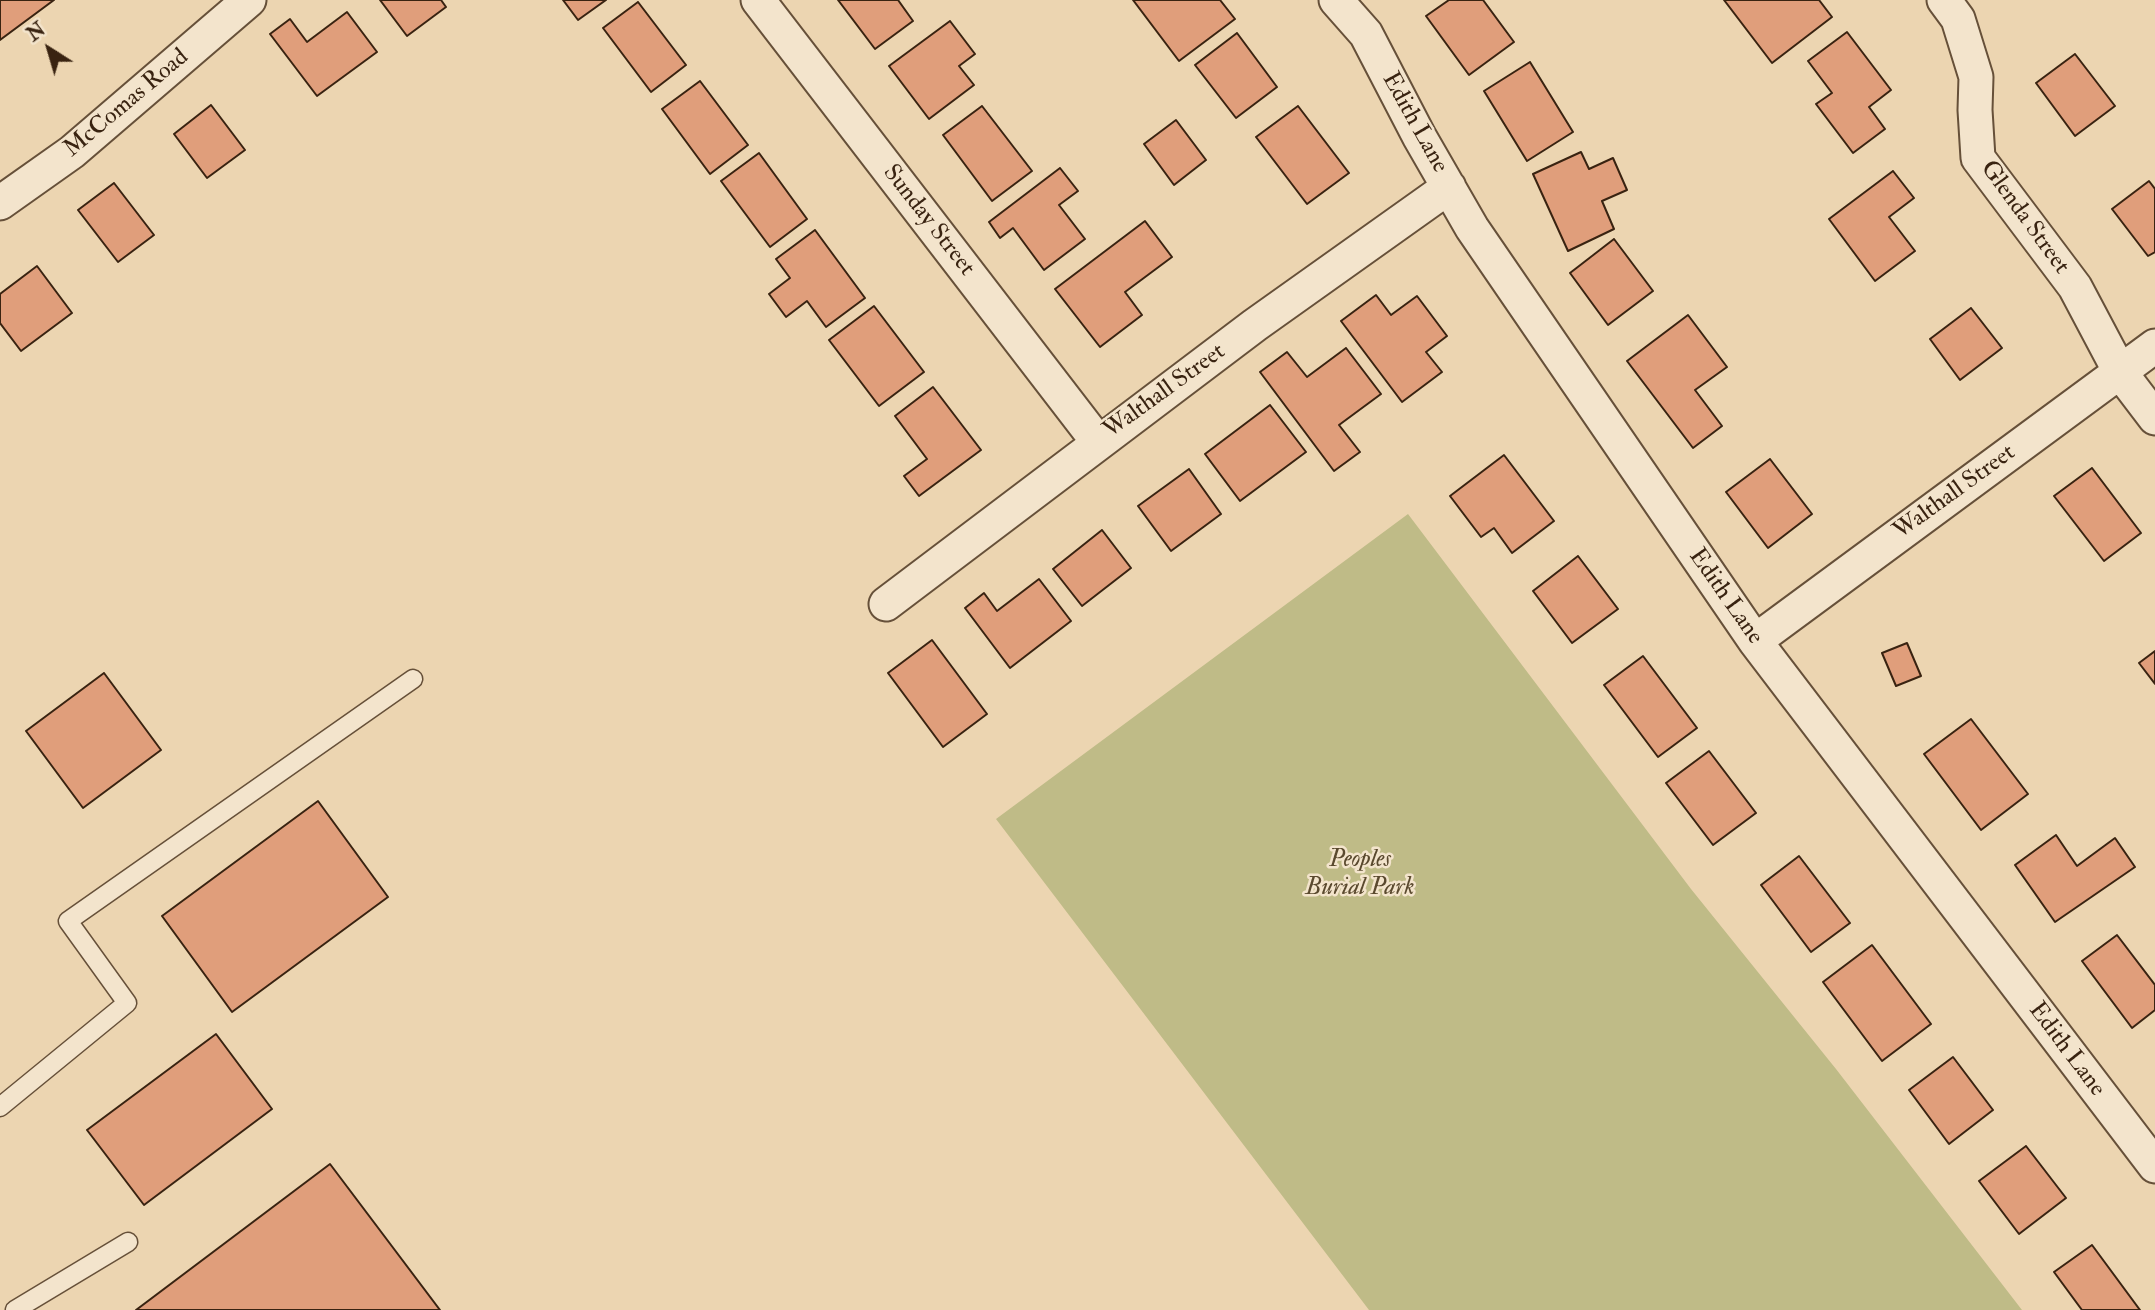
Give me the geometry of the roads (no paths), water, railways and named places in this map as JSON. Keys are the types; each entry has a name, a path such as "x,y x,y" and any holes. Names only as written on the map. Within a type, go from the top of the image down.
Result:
{"street":[{"name":"McComas Road","path":"0,203 72,152 249,0"},
{"name":"Sunday Street","path":"758,0 1098,442"},
{"name":"Edith Lane","path":"1336,0 1366,34 1419,136 1472,228 1755,641 2155,1166"},
{"name":"Glenda Street","path":"1944,0 1958,19 1976,77 1978,158 2075,287 2120,372 2155,418"},
{"name":"Walthall Street","path":"886,604 1255,325 1449,187"},
{"name":"Walthall Street","path":"1755,641 2155,346"}],"lane":[{"path":"0,1107 127,1003 68,921 413,679"},
{"path":"15,1310 128,1242"}],"park label":[{"name":"Peoples Burial Park","path":"1360,875"}]}
